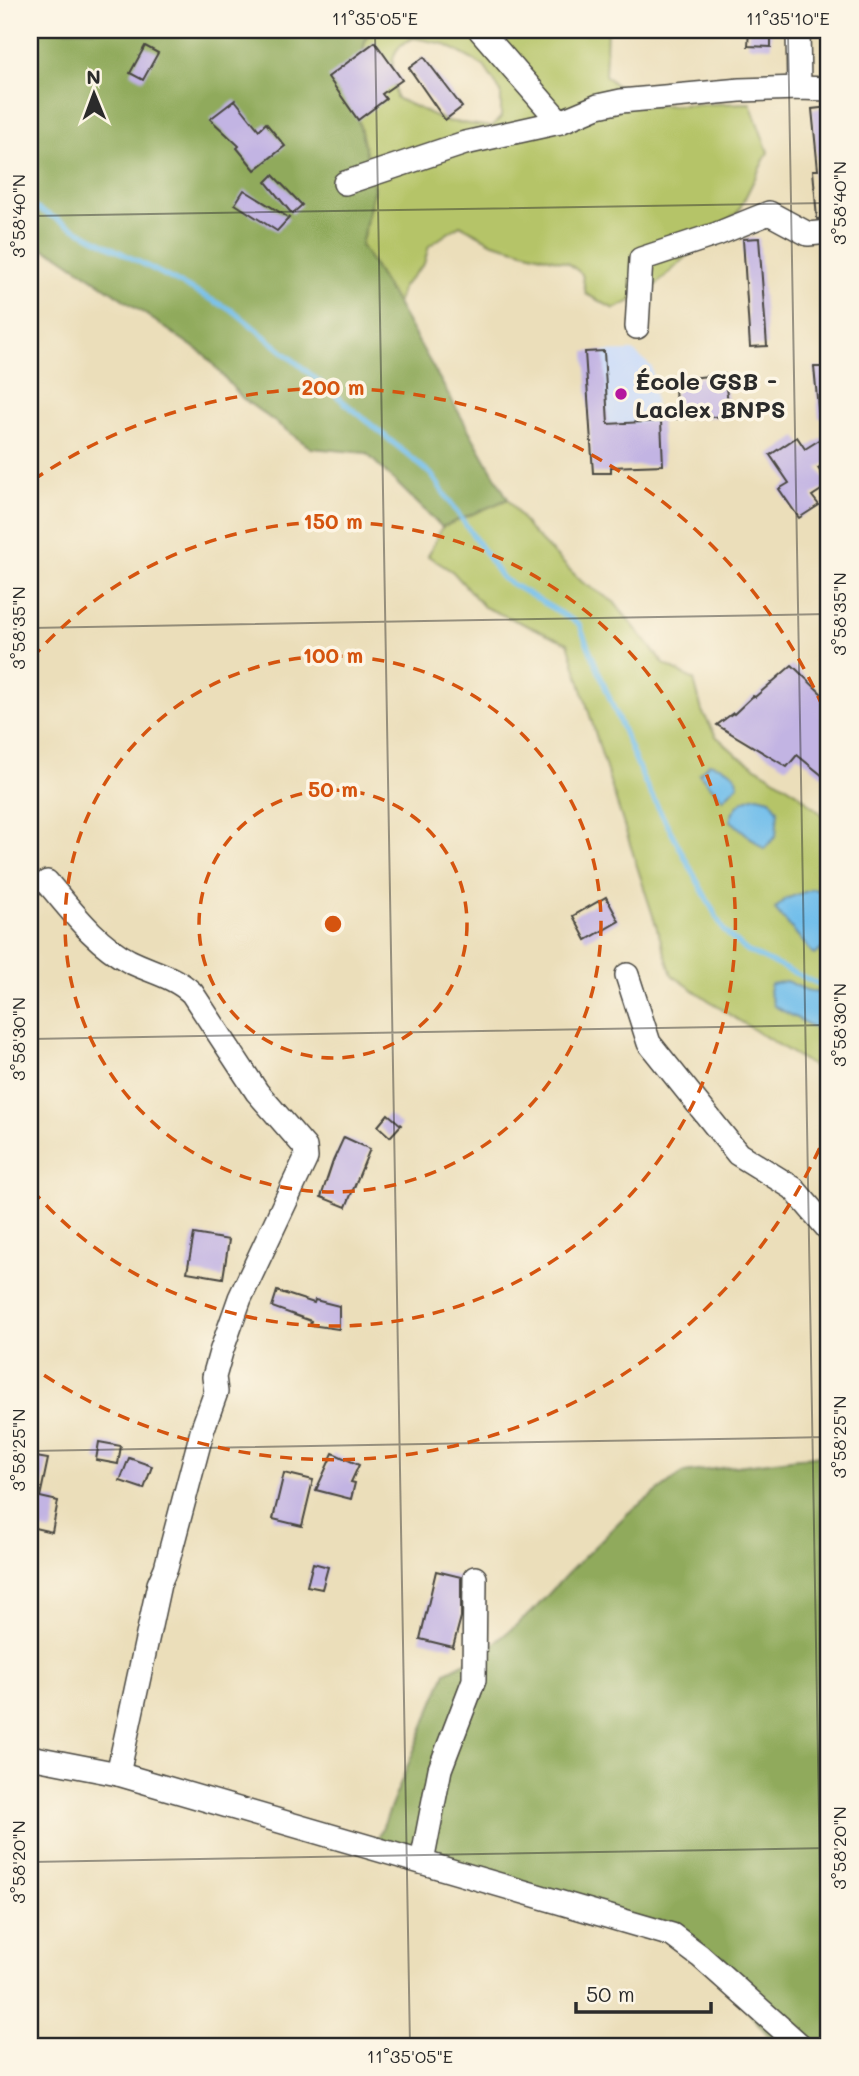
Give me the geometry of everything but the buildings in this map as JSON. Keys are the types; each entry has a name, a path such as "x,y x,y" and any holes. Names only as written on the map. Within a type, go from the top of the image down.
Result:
{"street":[{"path":"480,30 560,122"},
{"path":"798,30 799,88"},
{"path":"345,183 465,143 560,122 598,106 621,101 740,90 829,89"},
{"path":"637,327 641,259 717,234 769,213 808,234 829,232"},
{"path":"47,882 105,946 129,961 181,983 192,993 257,1092 305,1147 306,1158 240,1298 221,1352 214,1377 216,1392 203,1428 166,1568 159,1584 118,1774"},
{"path":"627,975 649,1043 738,1154 793,1188 829,1230"},
{"path":"422,1862 440,1769 474,1680 475,1578"},
{"path":"30,1757 118,1774 672,1935 700,1956 801,2046"}],"shaded area":[{"name":"École GSB - Laclex BNPS","path":"633,351 652,367 657,421 661,421 663,465 616,467 611,473 593,473 585,352"}],"green space":[{"path":"30,30 378,30 366,37 353,97 374,188 361,245 508,499 442,527 366,453 311,448 242,398 205,355 58,255 30,244"},
{"path":"378,30 607,30 605,75 638,106 750,103 768,152 738,212 645,295 614,309 586,294 582,274 568,263 493,243 460,225 429,246 424,264 403,286 397,304 361,245 374,188 353,97 366,37","holes":["414,38 444,44 484,66 501,92 501,117 492,127 446,121 396,98 393,62 398,48"]},
{"path":"508,499 530,530 582,582 614,602 664,664 694,680 702,711 716,736 737,755 796,792 826,818 829,826 829,1076 730,1015 672,975 568,643 484,607 453,572 428,556 442,527"},
{"path":"829,1454 829,2046 777,2046 717,1974 674,1936 374,1848 446,1672 480,1655 532,1612 628,1513 683,1473"}],"water":[{"path":"709,763 728,769 737,780 738,785 723,799 699,774"},
{"path":"758,796 770,799 778,810 776,836 764,849 730,820 740,804"},
{"path":"813,889 829,894 829,944 814,955 775,909 785,899"},
{"path":"786,981 806,990 829,995 829,1040 824,1033 774,1006 769,991 771,984"}],"waterway":[{"path":"30,205 235,312 431,474 502,578 579,624 644,781 724,931 747,951 829,989"}],"place":[{"name":"École GSB - Laclex BNPS","path":"621,394"}]}
